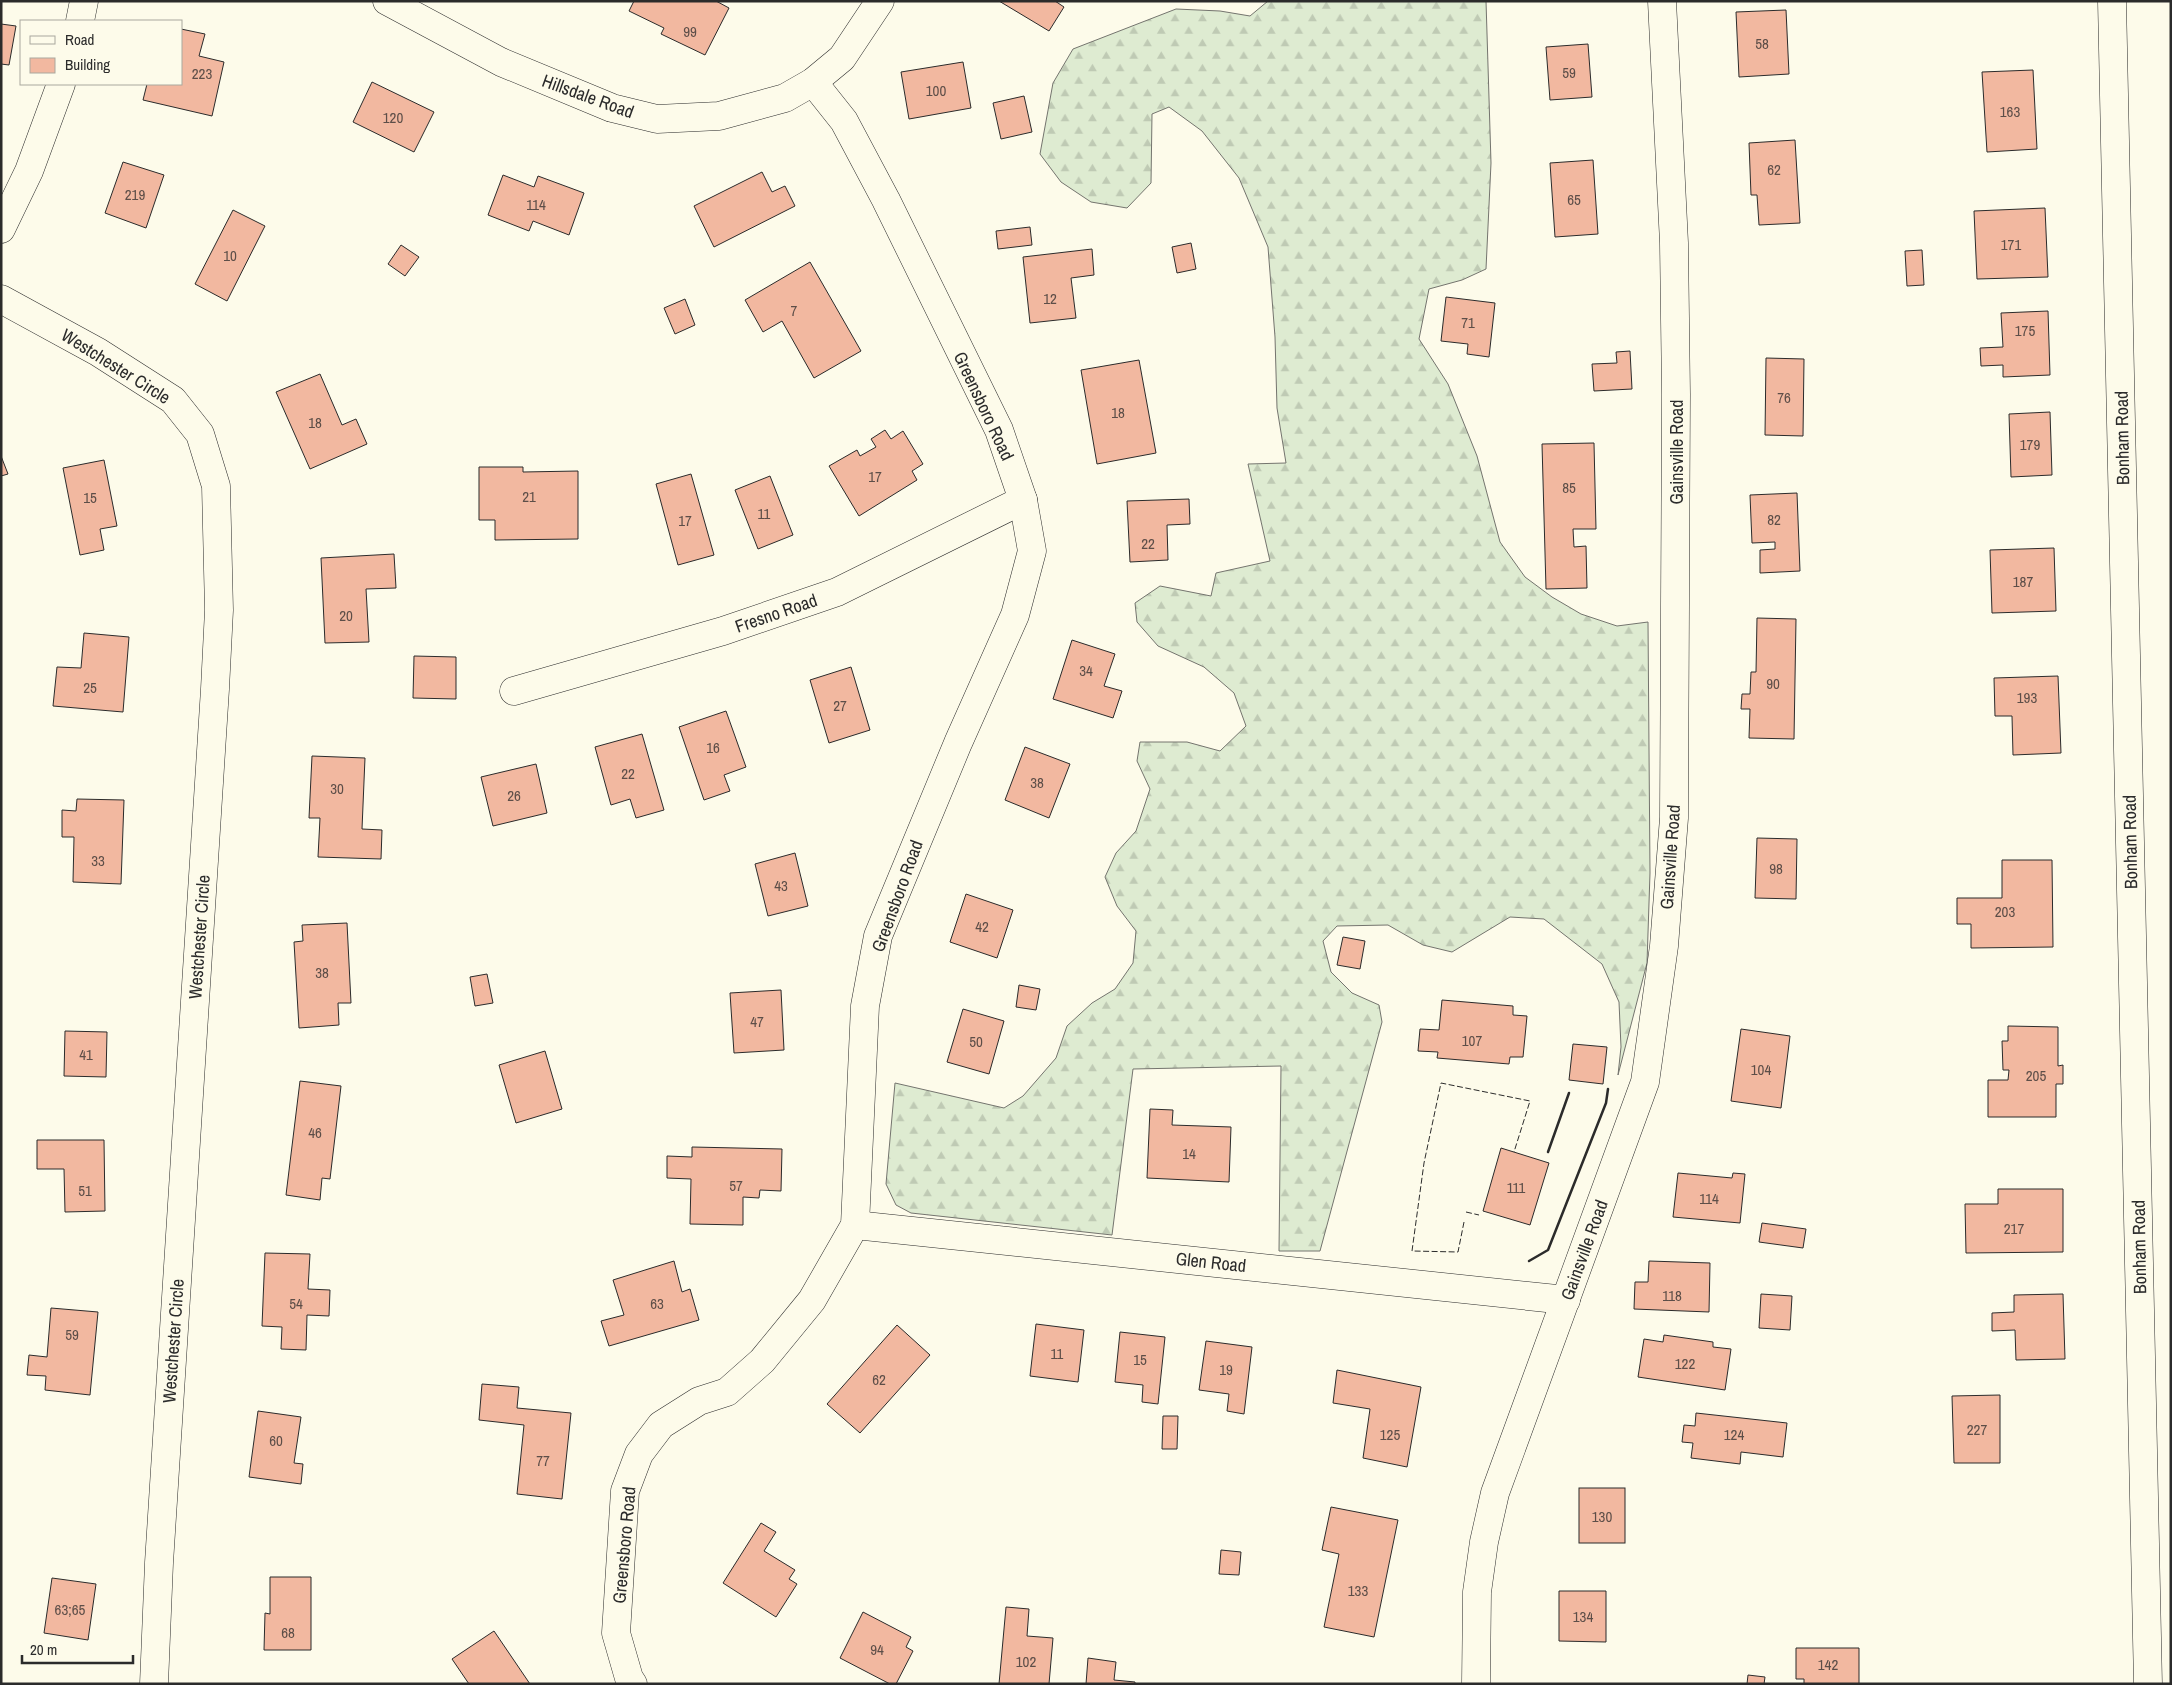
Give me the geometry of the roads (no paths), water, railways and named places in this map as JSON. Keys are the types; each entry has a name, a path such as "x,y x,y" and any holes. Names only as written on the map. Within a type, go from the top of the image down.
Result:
{"street":[{"path":"80,20 84,1"},
{"name":"Hillsdale Road","path":"387,1 500,62 612,108 657,119 719,116 785,98 813,82 842,58 880,1"},
{"name":"Gainsville Road","path":"1476,1684 1477,1592 1484,1542 1494,1493 1645,1082 1664,946 1674,818 1676,403 1674,243 1662,1"},
{"name":"Bonham Road","path":"2112,1 2148,1684"},
{"name":"Greensboro Road","path":"633,1684 629,1678 616,1633 625,1491 639,1454 661,1425 698,1401 727,1392 762,1361 812,1300 856,1225 865,1006 878,936 958,743 1015,615 1032,551 1024,500 999,430 886,200 844,121 813,82"},
{"path":"1,229 29,171 61,85"},
{"name":"Westchester Circle","path":"1,299 98,352 173,400 200,434 216,486 219,610 215,689 159,1563 154,1684"},
{"name":"Fresno Road","path":"514,691 723,631 837,592 1024,500"},
{"name":"Glen Road","path":"856,1225 1566,1300"}]}
